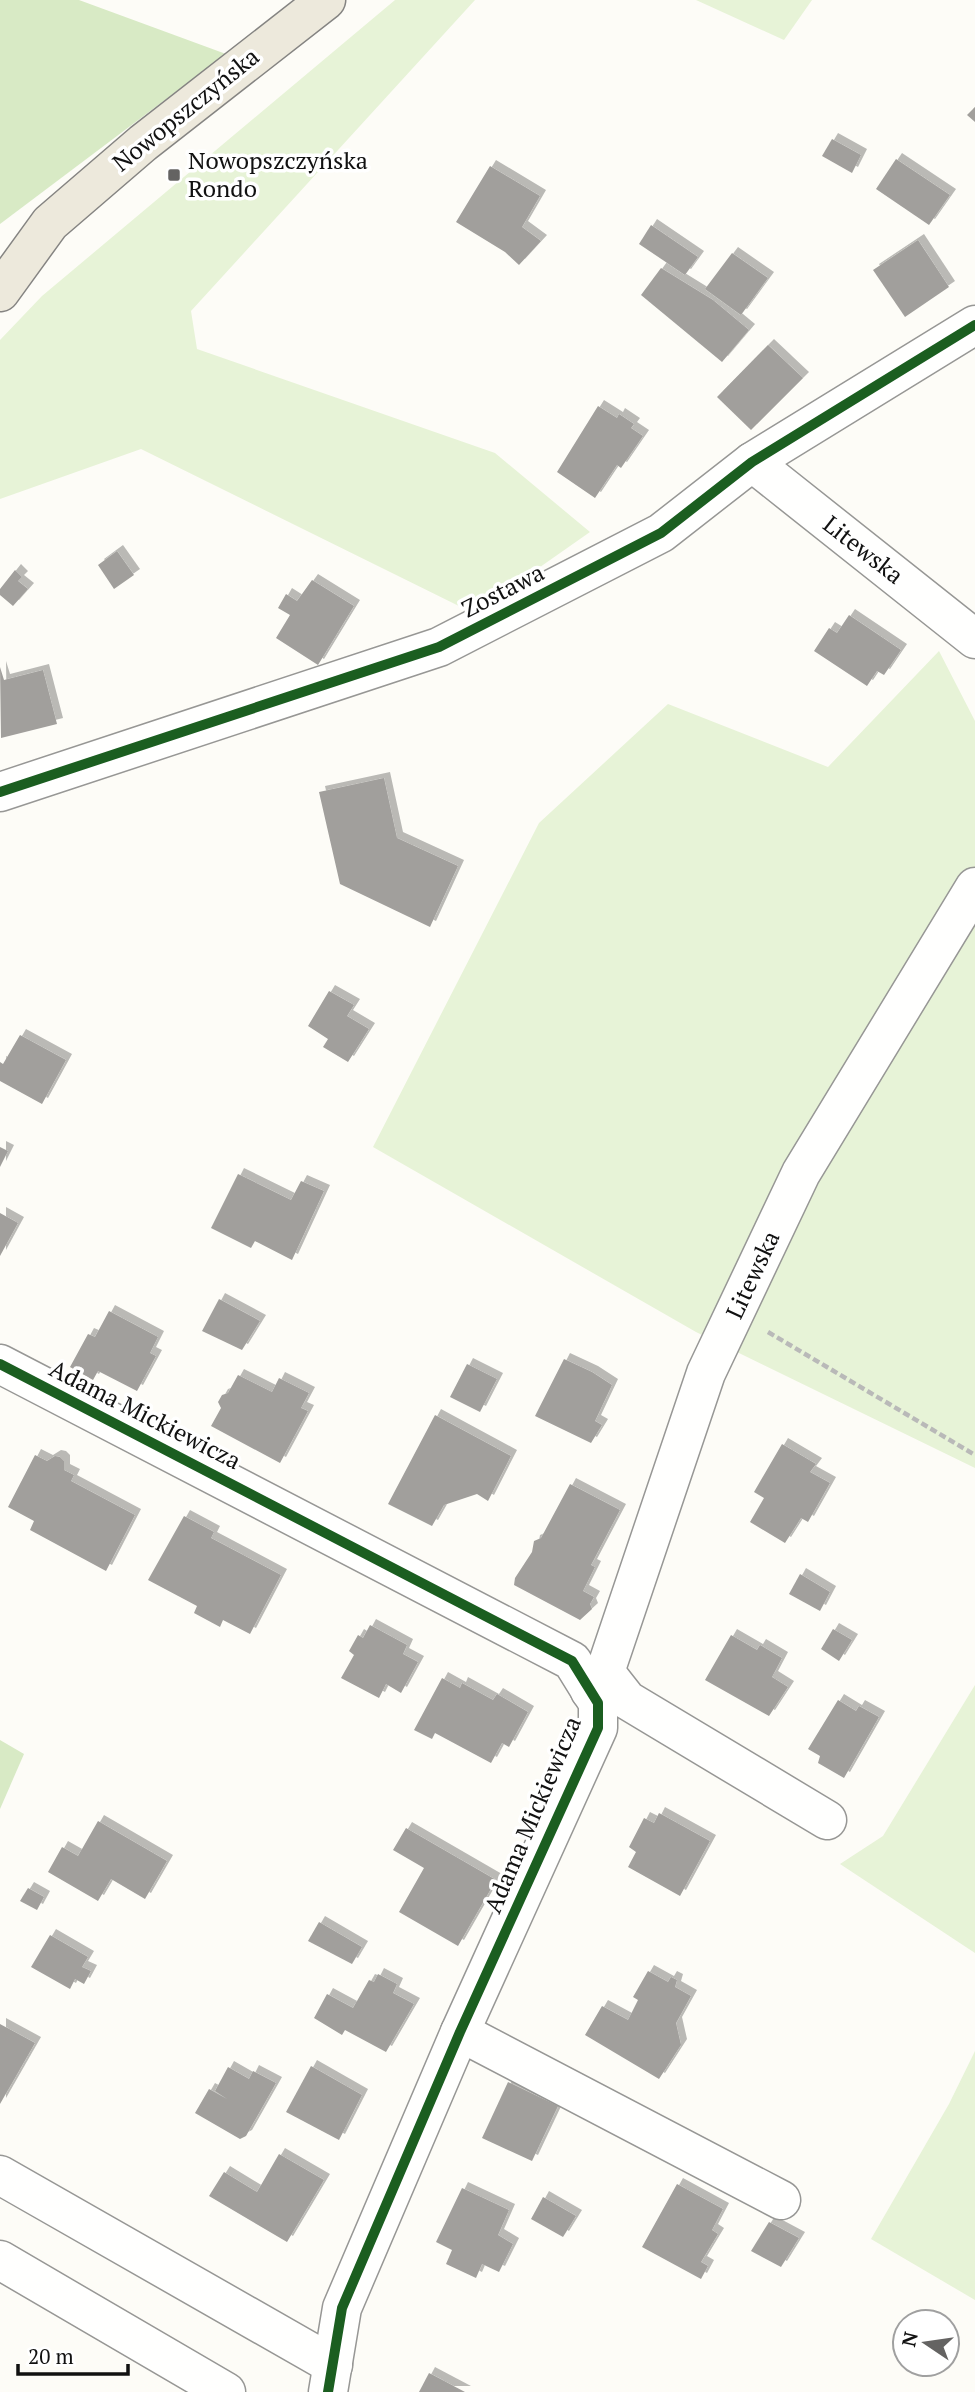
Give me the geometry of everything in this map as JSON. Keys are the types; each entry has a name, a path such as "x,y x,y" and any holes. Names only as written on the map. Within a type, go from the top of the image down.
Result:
{"main road":[{"name":"Nowopszczyńska","path":"0,249 50,223 143,143 326,0"},
{"name":"Nowopszczyńska","path":"0,292 50,223"}],"street":[{"name":"Zostawa","path":"0,792 439,647 661,533 752,462 975,325"},
{"name":"Litewska","path":"752,462 975,639"},
{"name":"Litewska","path":"598,1681 706,1373 801,1173 975,887"},
{"name":"Adama Mickiewicza","path":"0,1364 572,1661 598,1681 598,1728 460,2032 342,2308 330,2379"},
{"path":"598,1681 827,1820"},
{"path":"460,2032 780,2200"},
{"path":"0,2175 330,2379"},
{"path":"0,2260 226,2392"}],"path":[{"path":"735,1313 975,1454"}],"green space":[{"path":"0,0 79,0 226,54 0,224"},
{"path":"395,0 475,0 191,311 197,349 495,453 590,532 493,600 467,610 141,449 0,499 0,340 42,296"},
{"path":"696,0 812,0 784,40"},
{"path":"939,651 975,721 975,1468 696,1332 373,1147 539,823 668,704 828,767"},
{"path":"975,1685 975,1953 840,1864 883,1836"},
{"path":"0,1740 24,1754 0,1809"},
{"path":"975,2051 975,2300 871,2239 949,2104"}],"building":[{"path":"975,107 975,122 967,115"},
{"path":"832,139 861,155 852,173 822,156"},
{"path":"896,159 950,195 929,225 876,189"},
{"path":"490,166 540,196 522,227 541,241 519,265 505,252 456,222"},
{"path":"651,225 698,257 685,275 639,244"},
{"path":"918,240 949,287 905,317 873,270"},
{"path":"732,253 768,278 741,315 705,289"},
{"path":"661,268 713,300 749,330 722,362 641,295"},
{"path":"768,345 803,378 751,430 717,397"},
{"path":"598,406 617,418 619,414 634,424 631,428 643,436 621,468 617,465 595,498 557,472"},
{"path":"117,551 134,575 114,589 98,565"},
{"path":"15,570 22,577 18,581 28,589 13,606 0,595 0,589"},
{"path":"312,580 354,606 318,665 276,638 290,615 278,608 286,594 297,601"},
{"path":"849,615 901,650 884,675 877,671 867,686 814,651 829,628 837,633"},
{"path":"0,667 4,680 43,670 57,724 1,738"},
{"path":"384,778 397,838 458,866 430,927 340,884 319,792"},
{"path":"329,991 354,1005 347,1016 369,1029 348,1062 323,1047 328,1039 308,1026"},
{"path":"20,1035 66,1060 42,1104 0,1081 0,1062 3,1064"},
{"path":"0,1147 8,1151 0,1167"},
{"path":"238,1174 291,1200 301,1181 324,1191 292,1260 255,1241 251,1248 211,1228"},
{"path":"0,1213 18,1223 0,1256"},
{"path":"219,1299 260,1321 242,1350 202,1331"},
{"path":"109,1311 158,1337 150,1353 156,1356 137,1391 98,1371 93,1380 70,1367 88,1334 95,1337"},
{"path":"564,1359 612,1385 595,1421 602,1425 591,1443 535,1416"},
{"path":"467,1364 497,1379 480,1412 450,1397"},
{"path":"238,1375 272,1392 279,1378 309,1393 301,1408 308,1411 280,1463 211,1426 221,1408 218,1402 222,1395 228,1393"},
{"path":"435,1415 511,1456 488,1501 477,1494 444,1505 432,1526 388,1504"},
{"path":"782,1444 816,1464 810,1472 830,1483 808,1522 801,1518 785,1543 750,1522 764,1498 754,1492"},
{"path":"35,1455 47,1461 55,1456 60,1457 64,1461 64,1470 74,1475 71,1481 135,1515 106,1571 30,1530 34,1521 8,1507"},
{"path":"570,1484 620,1510 591,1565 595,1567 583,1591 594,1597 590,1604 592,1609 580,1620 514,1585 515,1578 532,1552 534,1541 541,1538"},
{"path":"184,1516 214,1532 211,1538 281,1575 250,1634 223,1620 220,1627 194,1613 197,1606 148,1580"},
{"path":"800,1574 830,1592 820,1611 789,1594"},
{"path":"370,1625 407,1645 403,1654 418,1662 401,1693 386,1684 379,1698 341,1678 354,1655 349,1651 358,1635 363,1638"},
{"path":"833,1629 852,1640 839,1661 821,1649"},
{"path":"731,1635 757,1650 760,1645 782,1658 772,1677 788,1687 769,1716 705,1680"},
{"path":"442,1678 460,1688 462,1683 493,1700 497,1694 528,1712 509,1747 502,1743 491,1763 435,1733 432,1739 414,1730"},
{"path":"838,1700 856,1711 859,1706 879,1717 844,1778 818,1763 820,1756 808,1749"},
{"path":"659,1813 710,1841 680,1896 628,1867 636,1852 629,1847 644,1818 654,1823"},
{"path":"98,1821 167,1861 145,1899 111,1879 98,1901 48,1872 62,1847 78,1856"},
{"path":"406,1828 496,1880 458,1946 399,1912 424,1868 393,1850"},
{"path":"28,1888 44,1897 37,1910 20,1901"},
{"path":"319,1922 362,1947 352,1964 308,1941"},
{"path":"50,1935 88,1957 82,1967 91,1971 84,1984 75,1979 70,1989 31,1967"},
{"path":"648,1971 668,1982 671,1977 677,1980 675,1987 691,1996 676,2023 681,2045 659,2079 585,2035 602,2006 628,2020 638,2000 633,1997"},
{"path":"378,1974 397,1984 393,1993 414,2004 386,2052 345,2030 342,2035 314,2018 327,1994 353,2008 369,1980 374,1982"},
{"path":"0,2024 35,2043 0,2104"},
{"path":"311,2066 362,2095 339,2140 286,2112"},
{"path":"228,2067 249,2079 253,2071 276,2083 246,2136 240,2139 195,2113 209,2089 227,2099 215,2091"},
{"path":"508,2082 558,2106 532,2161 482,2138"},
{"path":"279,2154 324,2180 287,2242 209,2196 224,2172 257,2192"},
{"path":"677,2184 723,2209 712,2230 718,2234 701,2262 708,2266 701,2279 642,2247"},
{"path":"462,2188 509,2210 498,2235 513,2244 499,2272 482,2264 476,2278 446,2264 452,2250 436,2242"},
{"path":"543,2197 576,2216 563,2237 531,2219"},
{"path":"769,2222 799,2238 781,2267 751,2251"},
{"path":"429,2373 465,2392 419,2392"}],"cycle path":[{"path":"0,792 439,647 661,533 752,462 975,325"},
{"path":"0,1364 572,1661 598,1703 598,1728 460,2032 342,2308 328,2392"}],"place":[{"name":"Nowopszczyńska Rondo","path":"174,175"}]}
